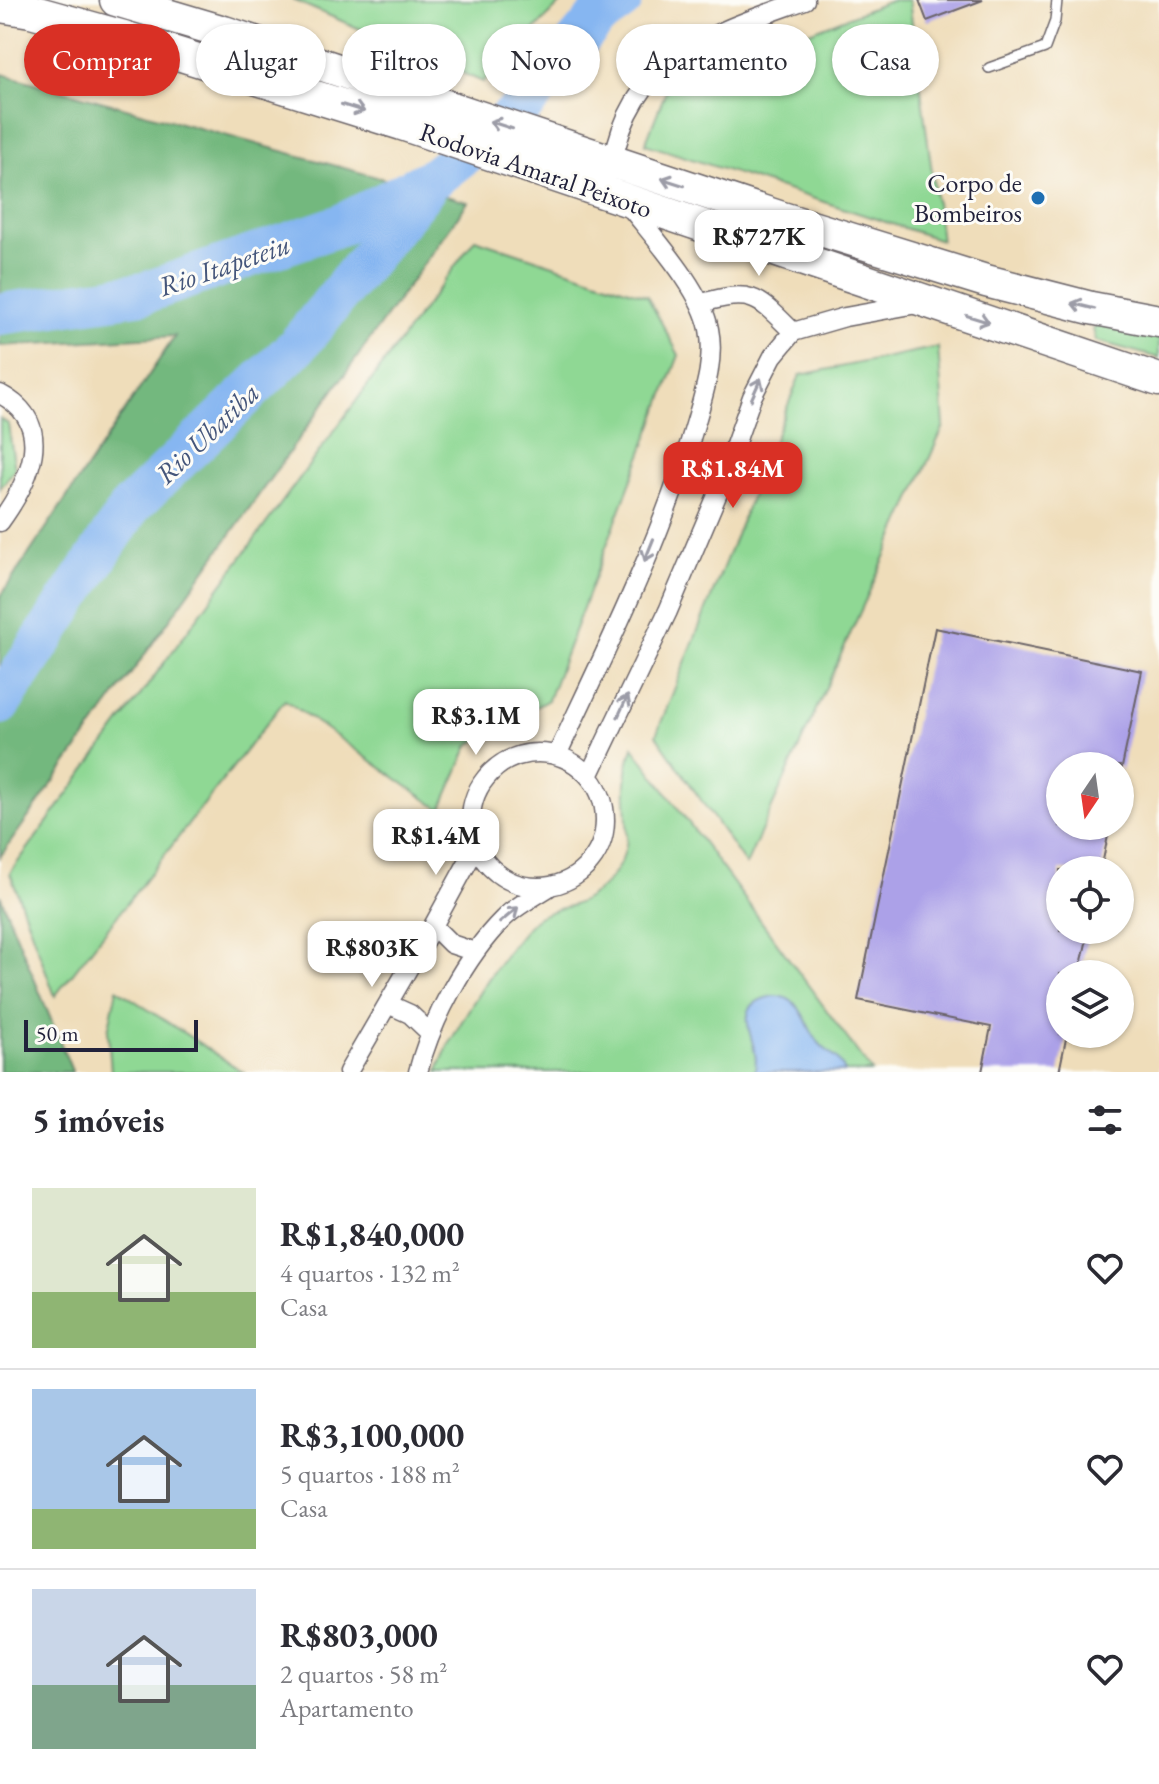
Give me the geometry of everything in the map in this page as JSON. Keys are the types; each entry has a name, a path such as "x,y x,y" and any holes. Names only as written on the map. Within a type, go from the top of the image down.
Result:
{"highway":[{"name":"Rodovia Amaral Peixoto","path":"116,0 224,32 559,178 1159,380"},
{"name":"Rodovia Amaral Peixoto","path":"0,6 31,11 406,109 575,149 986,281 1091,308 1159,321"}],"street":[{"path":"613,162 617,138 628,109 645,84 666,63 734,28 805,0"},
{"path":"557,755 645,558 686,457 707,383 710,331 702,303 625,200"},
{"path":"702,303 744,295 761,301 793,332"},
{"path":"589,776 668,611 718,493 752,397 773,356 793,332 845,317 924,303"},
{"path":"0,394 22,408 32,429 34,460 13,505 0,522"},
{"path":"418,1072 430,1033 475,952 504,917 550,886 569,880 586,868 598,851 604,832 605,813 600,793 589,776 575,763 557,755 535,752 514,756 495,767 480,784 472,804 470,826 476,847 488,865 506,879 527,886 550,886"},
{"path":"348,1072 476,847"},
{"path":"433,926 451,944 475,952"},
{"path":"388,1004 410,1014 430,1033"}],"lane":[{"path":"989,68 1045,48 1055,21 1057,0"}],"green space":[{"path":"293,0 564,0 540,24 482,24 482,82 466,75 466,24 349,24"},
{"path":"893,0 909,0 912,24 832,24 832,96 922,96 941,240 645,144 664,96 816,96 816,29"},
{"path":"2,74 24,80 24,96 82,96 468,202 0,857 0,597 175,336 0,346"},
{"path":"475,239 647,296 679,355 548,700 469,745 441,810 285,700 55,996 10,873"},
{"path":"1100,324 1159,334 1159,358 1096,341 1093,329"},
{"path":"938,347 944,426 746,865 656,735 800,375"},
{"path":"0,418 8,424 15,469 0,488"},
{"path":"633,747 872,1072 438,1072 466,1015 526,929 544,914 589,897 608,881 618,867 626,847 626,778"},
{"path":"0,895 72,1071 72,1072 0,1072"},
{"path":"117,989 243,1072 111,1072 108,1031"}],"water":[{"path":"774,996 786,998 797,1006 816,1040 838,1060 845,1072 754,1072 756,1062 749,1028 750,1008"}],"building":[{"path":"919,0 983,0 927,21"},
{"path":"935,628 1142,671 1125,752 1046,752 1046,840 1107,840 1104,856 1046,856 1046,944 1086,944 1082,960 1046,960 1046,1048 1064,1048 1059,1072 982,1072 991,1027 858,1000"}],"waterway":[{"name":"Rio Itapeteiu","path":"0,314 144,293 341,225 435,177 517,113 597,18 622,0"},
{"name":"Rio Ubatiba","path":"0,704 131,506 297,346 424,190"}],"place":[{"name":"Corpo de Bombeiros","path":"1038,198"}]}
